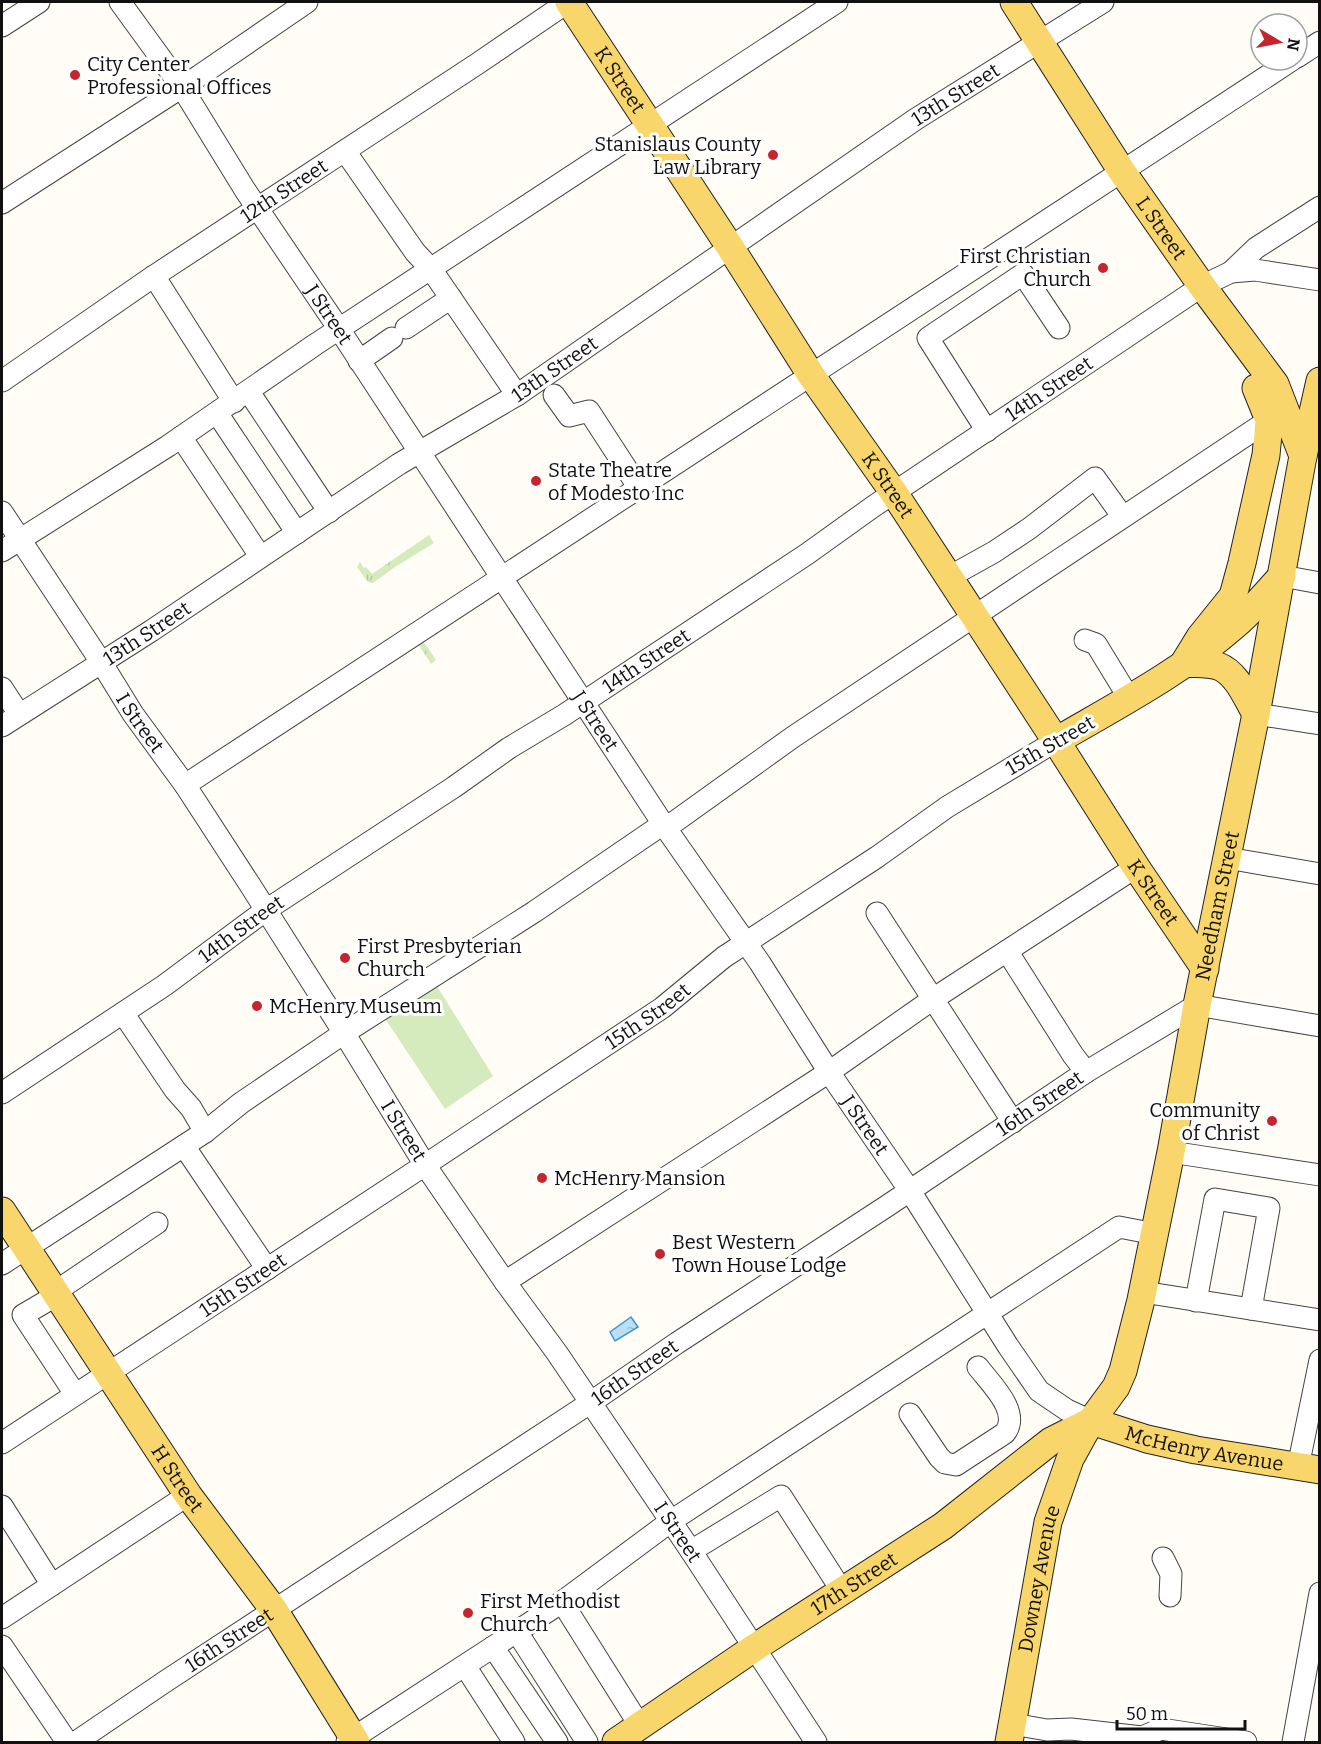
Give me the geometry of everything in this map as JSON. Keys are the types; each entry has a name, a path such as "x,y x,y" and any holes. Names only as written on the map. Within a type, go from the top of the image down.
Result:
{"main road":[{"name":"K Street","path":"569,2 811,375 894,493 1136,867 1205,969"},
{"name":"L Street","path":"1014,2 1121,170 1202,286 1275,384 1303,456"},
{"path":"1249,348 1251,376 1269,420 1266,455 1233,596 1200,637 1184,663 1216,665 1228,671 1256,714"},
{"name":"Needham Street","path":"1091,1420 1116,1387 1123,1371 1143,1292 1197,1005 1256,714 1303,456 1320,381"},
{"name":"15th Street","path":"1056,741 1184,663 1234,627 1282,576"},
{"name":"H Street","path":"2,1211 188,1495 274,1610 352,1741"},
{"name":"McHenry Avenue","path":"1091,1420 1147,1439 1196,1450 1309,1468"},
{"name":"17th Street","path":"616,1743 754,1648 943,1526 1051,1441 1091,1420"},
{"name":"Downey Avenue","path":"1010,1733 1048,1522 1068,1463 1091,1420"}],"street":[{"path":"2,26 39,2"},
{"name":"J Street","path":"120,2 181,86 358,361 665,826 910,1191 1039,1391 1067,1410 1091,1420"},
{"path":"2,203 307,2"},
{"name":"12th Street","path":"2,381 154,276 569,2"},
{"path":"2,551 181,437 339,329 837,2"},
{"name":"13th Street","path":"10,720 151,631 399,464 516,395 916,119 1103,2"},
{"path":"185,785 1273,72"},
{"path":"345,151 415,252 431,268 516,395"},
{"name":"14th Street","path":"2,1093 165,985 266,910 807,554 1202,286 1231,272 1256,248 1320,207"},
{"name":"14th Street","path":"1231,272 1256,270 1320,280"},
{"path":"987,431 928,338 1023,274 1059,328"},
{"path":"154,276 233,402 297,533"},
{"path":"358,361 451,297"},
{"path":"554,395 569,416 589,411 639,488"},
{"path":"233,402 329,512"},
{"path":"2,1264 205,1132 241,1103 345,1033 665,826 793,736 974,615 1042,573 1269,420"},
{"path":"181,437 260,556"},
{"path":"949,577 994,552 1030,528 1095,478 1123,517"},
{"name":"I Street","path":"2,512 133,714 185,785 266,910 345,1033 425,1165 671,1521 816,1743"},
{"path":"1282,576 1320,583"},
{"path":"1085,640 1096,644 1129,698"},
{"path":"2,688 10,720"},
{"path":"1256,714 1320,724"},
{"name":"15th Street","path":"2,1443 662,1008 724,957 947,807 1056,741"},
{"path":"1227,858 1320,874"},
{"path":"505,1282 829,1072 933,999 1136,867"},
{"path":"877,913 1013,1122"},
{"path":"1007,951 1072,1055 1086,1072"},
{"path":"1197,1005 1320,1026"},
{"name":"16th Street","path":"76,1743 1086,1072 1197,1005"},
{"path":"123,1013 175,1090 191,1107 205,1132"},
{"path":"184,1146 267,1269"},
{"path":"1171,1152 1320,1175"},
{"path":"1196,1301 1215,1199 1269,1208 1251,1309"},
{"path":"75,1394 23,1315 157,1223"},
{"path":"352,1741 562,1602 671,1521 1119,1227 1155,1234"},
{"path":"1143,1292 1320,1320"},
{"path":"1309,1468 1320,1360"},
{"path":"910,1414 945,1463 956,1465 1005,1433 1010,1426 1010,1414 1003,1400 978,1367"},
{"path":"2,1618 188,1495"},
{"path":"691,1551 781,1496 842,1591"},
{"path":"2,1506 52,1585"},
{"path":"1162,1558 1171,1574 1170,1596"},
{"path":"1293,1743 1320,1593"},
{"path":"562,1602 640,1726"},
{"path":"517,1632 587,1743"},
{"path":"2,1646 67,1743"},
{"path":"493,1647 557,1743"},
{"path":"465,1666 514,1743"},
{"path":"1010,1733 1071,1729 1142,1737 1161,1729 1246,1743"}],"green space":[{"path":"429,535 434,543 373,583 368,582 357,567 360,562 372,574"},
{"path":"422,639 436,660 431,664 417,642"},
{"path":"435,983 493,1076 445,1109 384,1017"}],"water":[{"path":"631,1317 638,1327 615,1341 610,1332"}],"place":[{"name":"City Center Professional Offices","path":"75,75"},
{"name":"Stanislaus County Law Library","path":"773,155"},
{"name":"First Christian Church","path":"1103,268"},
{"name":"State Theatre of Modesto Inc","path":"536,481"},
{"name":"First Presbyterian Church","path":"345,958"},
{"name":"McHenry Museum","path":"257,1006"},
{"name":"Community of Christ","path":"1272,1121"},
{"name":"McHenry Mansion","path":"542,1178"},
{"name":"Best Western Town House Lodge","path":"660,1254"},
{"name":"First Methodist Church","path":"468,1613"}]}
